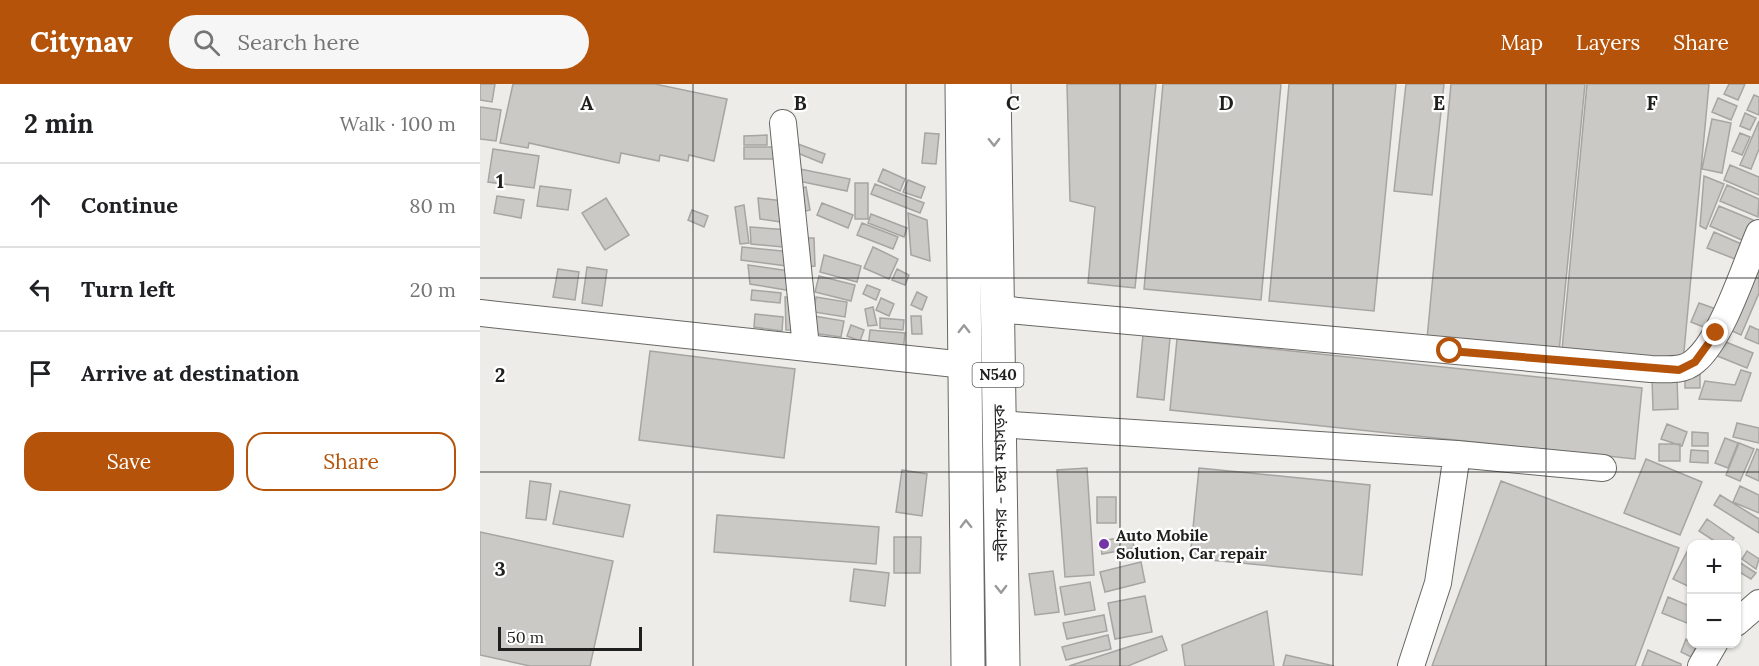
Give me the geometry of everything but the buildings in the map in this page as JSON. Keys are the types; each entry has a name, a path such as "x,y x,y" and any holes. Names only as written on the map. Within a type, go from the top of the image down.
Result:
{"highway":[{"name":"নবীনগর - চন্দ্রা মহাসড়ক","path":"962,84 968,666"},
{"name":"নবীনগর - চন্দ্রা মহাসড়ক","path":"994,84 1003,666"}],"street":[{"path":"783,123 806,347"},
{"path":"997,309 1679,370 1695,362 1716,333 1759,233"},
{"path":"480,313 683,337 806,347 965,365"},
{"path":"998,424 1457,454 1603,468"},
{"path":"1411,666 1438,583 1457,454"},
{"path":"1741,619 1759,603"},
{"path":"1701,666 1712,648"}],"place":[{"name":"Auto Mobile Solution, Car repair","path":"1104,544"}],"route":[{"path":"1450,351 1679,370 1695,362 1716,333"}]}
